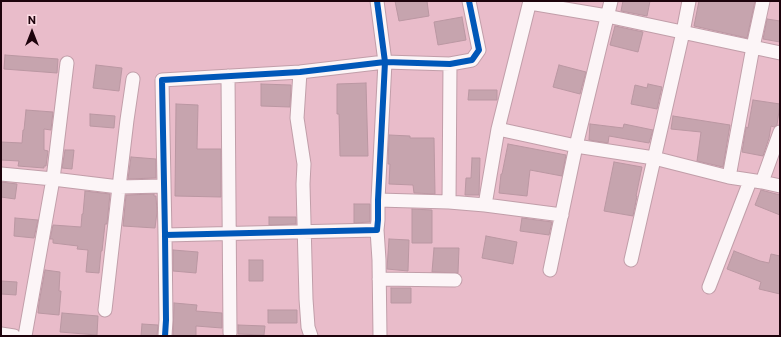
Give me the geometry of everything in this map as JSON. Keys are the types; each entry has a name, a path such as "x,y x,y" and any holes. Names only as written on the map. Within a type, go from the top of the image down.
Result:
{"street":[{"path":"378,1 385,62 378,200 380,336"},
{"path":"165,336 162,80 300,72 385,62 450,64 472,60 479,50 469,1"},
{"path":"550,270 576,146 611,1"},
{"path":"631,260 689,1"},
{"path":"729,177 763,1"},
{"path":"485,205 498,129 530,2 607,16 780,53"},
{"path":"25,336 53,179 67,63"},
{"path":"449,202 450,64"},
{"path":"300,72 297,118 304,164 304,232 308,327 310,336"},
{"path":"228,76 230,333"},
{"path":"104,310 133,79"},
{"path":"498,129 576,146 654,158 729,177 780,186"},
{"path":"708,287 780,132"},
{"path":"1,174 119,187 164,186"},
{"path":"378,200 449,202 562,215"},
{"path":"165,235 378,230"},
{"path":"379,279 455,280"},
{"path":"1,334 14,336"}],"building":[{"path":"395,1 427,1 429,16 399,21"},
{"path":"623,1 650,1 647,16 621,11"},
{"path":"699,1 755,1 747,38 694,26"},
{"path":"462,17 466,40 438,45 434,22"},
{"path":"767,19 780,21 780,42 763,39"},
{"path":"615,26 643,32 638,52 610,45"},
{"path":"5,55 58,59 57,73 4,69"},
{"path":"96,65 122,68 119,91 93,88"},
{"path":"559,65 586,72 580,94 553,87"},
{"path":"366,83 368,156 340,156 339,114 337,114 337,84"},
{"path":"261,84 291,85 290,107 261,106"},
{"path":"648,84 662,87 657,109 631,104 635,85 647,88"},
{"path":"469,90 497,90 497,100 468,100"},
{"path":"753,100 780,104 777,125 774,127 771,126 763,156 742,152 746,127 748,128"},
{"path":"176,104 198,105 197,149 221,149 221,197 175,196"},
{"path":"26,110 53,112 51,130 44,129 44,150 48,151 46,166 44,166 44,168 18,166 19,161 1,160 1,142 22,143"},
{"path":"90,114 115,116 114,128 90,126"},
{"path":"673,116 730,125 723,167 697,161 701,132 671,129"},
{"path":"590,124 623,128 624,124 653,130 649,143 609,136 608,143 589,140"},
{"path":"389,135 410,136 410,138 434,138 435,194 414,193 413,185 389,184"},
{"path":"508,144 566,155 562,176 530,170 527,196 499,193 501,174"},
{"path":"65,150 74,150 72,169 62,168"},
{"path":"131,157 156,159 156,178 128,179"},
{"path":"472,158 480,158 479,195 465,195 466,178 471,178"},
{"path":"614,162 642,167 633,216 604,211"},
{"path":"1,182 17,184 15,199 1,197"},
{"path":"761,190 780,195 780,215 755,205"},
{"path":"85,191 110,194 99,273 86,272 88,250 77,249 78,246 53,243 53,239 50,239 53,225 81,227"},
{"path":"154,194 154,196 156,196 157,212 155,228 123,226 126,195"},
{"path":"354,204 370,204 370,222 354,223"},
{"path":"412,209 432,210 432,243 412,243"},
{"path":"269,217 296,217 296,224 269,225"},
{"path":"15,218 38,220 34,238 14,236"},
{"path":"522,218 552,222 549,235 520,231"},
{"path":"486,236 517,242 513,264 482,258"},
{"path":"389,239 409,240 408,271 387,269"},
{"path":"434,248 459,248 458,273 432,272"},
{"path":"173,250 198,252 196,273 173,271"},
{"path":"734,251 769,263 771,254 780,256 780,294 759,289 761,282 727,269"},
{"path":"249,260 263,260 263,281 249,281"},
{"path":"45,270 60,272 59,291 61,291 59,315 38,313"},
{"path":"1,281 17,282 16,295 1,294"},
{"path":"391,288 411,288 411,303 391,303"},
{"path":"174,303 197,305 196,311 222,313 222,328 196,326 196,336 173,336"},
{"path":"268,310 297,310 297,323 268,323"},
{"path":"62,313 98,316 97,335 60,332"},
{"path":"142,324 158,325 157,336 141,336"},
{"path":"238,325 265,326 264,335 238,334"}],"cycle path":[{"path":"165,235 377,230 385,62 377,1"},
{"path":"165,336 162,80 300,72 385,62 450,64 472,60 479,50 469,1"}]}
